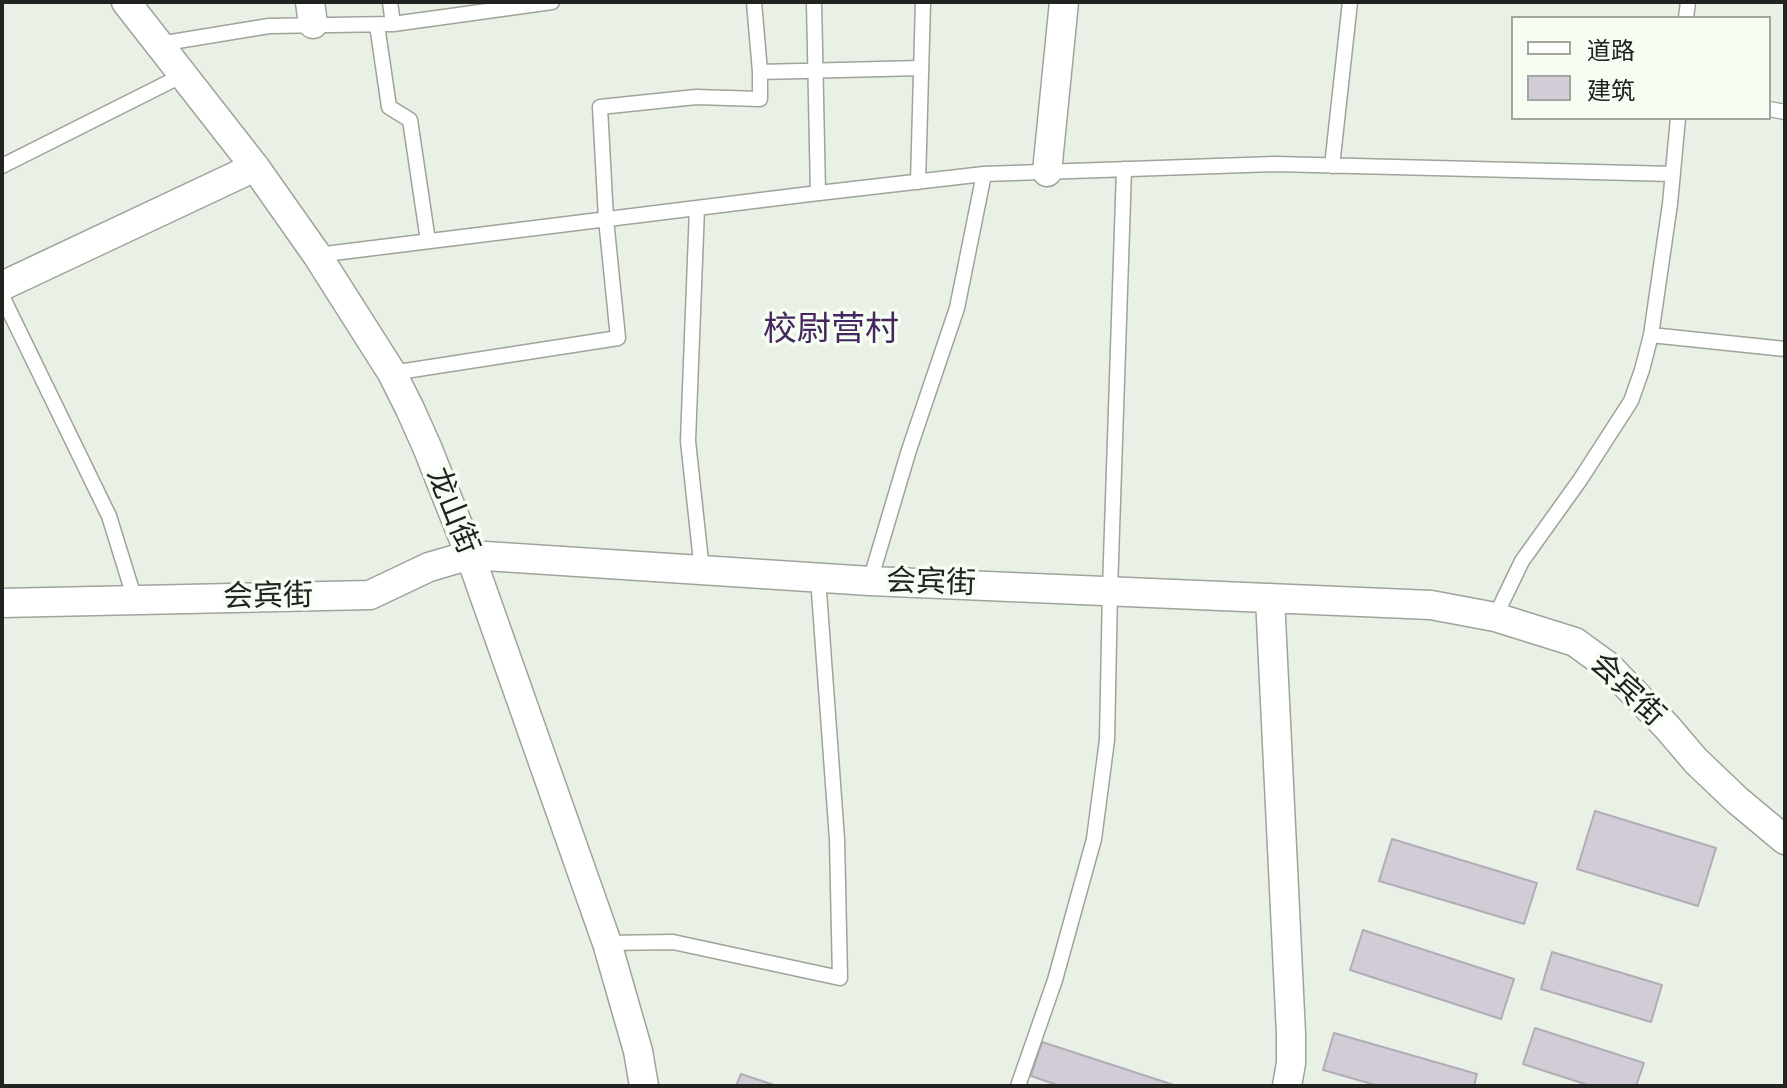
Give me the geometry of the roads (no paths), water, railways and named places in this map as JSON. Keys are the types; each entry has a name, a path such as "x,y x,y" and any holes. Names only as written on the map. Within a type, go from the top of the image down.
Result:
{"street":[{"name":"龙山街","path":"126,2 255,167 317,255 392,373 427,447 470,555 607,943 638,1051 644,1086"},
{"path":"1047,172 1064,2"},
{"path":"2,286 255,167"},
{"name":"会宾街","path":"2,603 370,595 429,567 470,555 870,581 1431,605 1495,617 1575,642 1608,666 1696,761 1785,840"},
{"path":"1270,598 1291,1034 1287,1086"}],"lane":[{"path":"390,2 393,24"},
{"path":"159,45 269,26 312,13 377,25 552,2"},
{"path":"392,373 618,338 606,219 600,107 696,97 760,99 754,2"},
{"path":"814,2 818,193"},
{"path":"918,182 923,2"},
{"path":"1332,166 1350,2"},
{"path":"377,25 389,107 410,120 428,241"},
{"path":"760,72 921,68"},
{"path":"2,166 183,75"},
{"path":"1495,617 1522,561 1631,401 1651,335 1670,204 1678,120"},
{"path":"317,255 984,174 1275,164 1673,174"},
{"path":"1018,1086 1055,980 1094,839 1107,740 1124,169"},
{"path":"870,581 909,450 957,308 984,174"},
{"path":"697,208 688,441 702,571"},
{"path":"2,296 109,516 135,600"},
{"path":"1651,335 1785,349"},
{"path":"607,943 673,942 840,978 837,839 818,578"}],"district":[{"name":"校尉营村","path":"831,330"}]}
